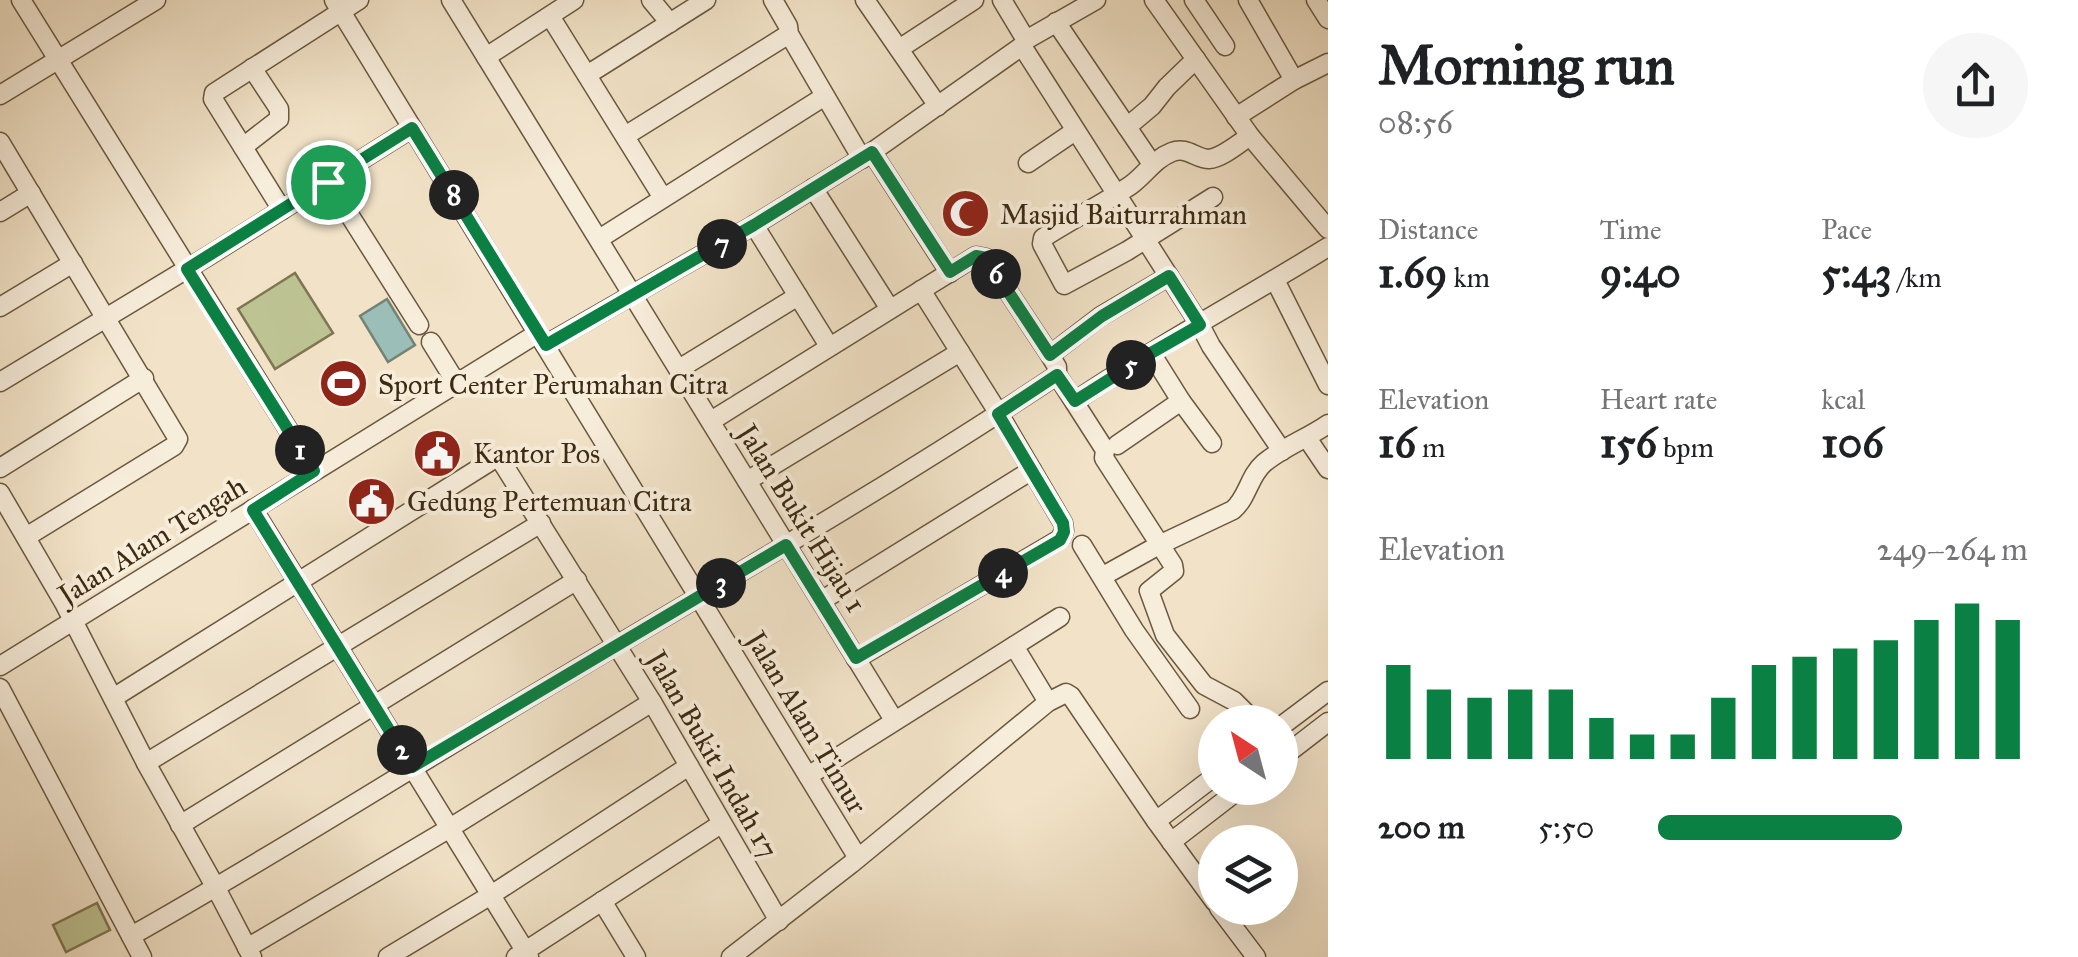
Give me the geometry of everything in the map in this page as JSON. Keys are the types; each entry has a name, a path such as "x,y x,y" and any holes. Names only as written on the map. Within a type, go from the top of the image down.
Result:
{"street":[{"path":"20,0 314,471"},
{"path":"0,95 156,0"},
{"path":"282,210 213,99 214,92 338,5 360,0"},
{"name":"Jalan Bukit Hijau 1","path":"451,0 894,720"},
{"path":"486,57 574,0"},
{"path":"651,0 670,23"},
{"path":"586,76 706,0"},
{"path":"773,0 825,96 950,272"},
{"path":"899,49 974,0"},
{"path":"1002,0 1075,130 1282,451"},
{"path":"1154,0 1250,136 1328,229"},
{"path":"1194,0 1225,46"},
{"path":"1248,0 1294,80"},
{"path":"1316,0 1328,18"},
{"path":"867,1 938,106"},
{"name":"Jalan Alam Tengah","path":"0,666 457,384 632,295 754,225 867,155 1084,3"},
{"name":"Jalan Alam Timur","path":"338,5 858,858"},
{"path":"550,16 663,198"},
{"path":"1056,22 1152,164"},
{"path":"624,136 790,34"},
{"path":"1127,127 1196,59"},
{"path":"1236,116 1328,63"},
{"path":"243,147 279,119 279,109 252,68"},
{"path":"598,239 825,96"},
{"path":"0,382 412,128"},
{"path":"1028,163 1075,130"},
{"path":"1213,197 1064,285 1042,244 1044,238 1148,173 1152,164 1168,153 1181,149 1206,159 1214,158 1250,136"},
{"path":"0,142 178,439 174,446 26,537"},
{"path":"328,182 418,324"},
{"path":"814,188 890,309"},
{"path":"0,212 31,193"},
{"path":"754,225 829,346"},
{"path":"1075,401 1328,248"},
{"path":"710,421 976,256 986,258 1050,355 1057,375 1111,448"},
{"path":"0,307 73,263"},
{"path":"1050,355 1102,316 1169,276"},
{"path":"1275,280 1328,384"},
{"path":"856,658 1060,540 1064,532 1063,523 1032,470 921,290"},
{"path":"678,369 798,296"},
{"path":"430,342 457,384"},
{"path":"747,482 960,352"},
{"path":"1151,353 1212,443"},
{"path":"131,936 786,545 1057,375"},
{"path":"0,468 144,378"},
{"path":"1181,400 1111,448 1104,458 1174,565 1174,571 1149,591 1164,634 1204,685 1238,705"},
{"path":"1103,576 1233,510 1242,502 1251,478 1264,462 1328,424"},
{"path":"1307,438 1328,468"},
{"name":"Jalan Bukit Indah 17","path":"298,582 500,458 652,702 779,920"},
{"path":"821,601 1032,470"},
{"path":"0,494 73,621 249,952 652,702"},
{"path":"253,510 491,895 524,955 721,824"},
{"path":"146,763 542,523"},
{"path":"1082,545 1134,630 1190,709"},
{"path":"180,826 577,580"},
{"path":"113,698 298,582"},
{"path":"808,776 1060,617"},
{"path":"1014,646 1048,702"},
{"path":"0,688 142,957"},
{"path":"1298,713 1328,691"},
{"path":"731,957 1048,702 1066,693 1072,696 1198,879"},
{"path":"1298,744 1328,722"},
{"path":"388,957 689,766"},
{"path":"1156,821 1198,789"},
{"path":"1171,842 1220,805"},
{"path":"602,901 636,957"},
{"path":"1232,925 1256,957"}],"green space":[{"path":"295,273 333,333 275,369 238,309"},
{"path":"97,903 110,930 66,952 53,925"}],"water":[{"path":"387,299 415,345 388,362 360,316"}],"place":[{"name":"Masjid Baiturrahman","path":"965,214"},
{"name":"Sport Center Perumahan Citra","path":"343,384"},
{"name":"Kantor Pos","path":"438,453"},
{"name":"Gedung Pertemuan Citra","path":"372,501"}],"route":[{"path":"412,128 546,345 872,152 950,272 976,256 986,258 1050,355 1102,316 1169,276 1200,325 1075,401 1057,375 998,414 1063,523 1060,540 856,658 786,545 412,767 253,510 314,471 187,269 328,182 412,128"}]}
